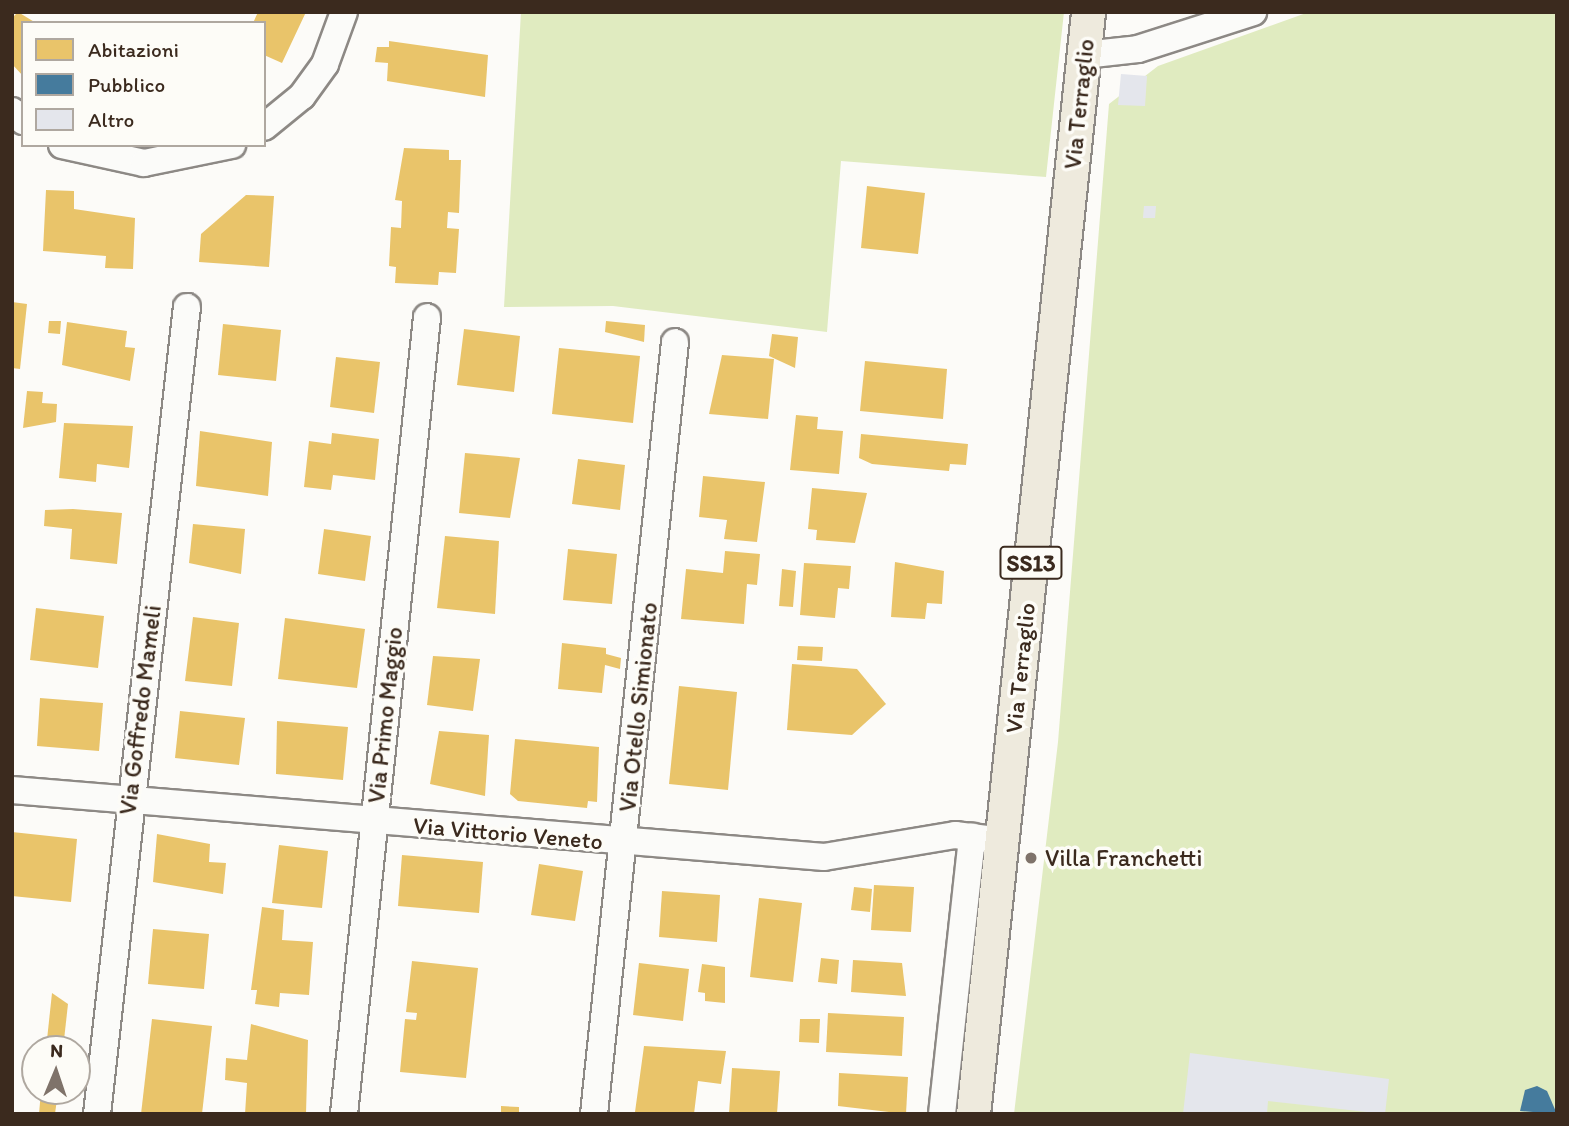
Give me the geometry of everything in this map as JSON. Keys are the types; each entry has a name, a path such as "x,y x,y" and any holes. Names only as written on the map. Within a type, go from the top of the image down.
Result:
{"main road":[{"name":"Via Terraglio","path":"973,1114 987,839 1088,12"}],"street":[{"path":"266,125 302,96 325,64 344,12"},
{"path":"1084,55 1138,49 1253,12"},
{"path":"71,147 144,163 222,147"},
{"name":"Via Goffredo Mameli","path":"97,1114 130,796 187,307"},
{"name":"Via Primo Maggio","path":"344,1114 427,317"},
{"name":"Via Otello Simionato","path":"594,1114 675,342"},
{"name":"Via Vittorio Veneto","path":"12,790 130,796 373,821 843,857 935,838 987,839"},
{"path":"942,1114 987,839"}],"green space":[{"path":"521,12 1064,12 1046,177 841,161 827,332 613,306 504,307"},
{"path":"1309,12 1557,12 1557,1114 1014,1114 1058,742 1109,104 1158,66"}],"building: Abitazioni":[{"path":"18,12 33,21 21,21 21,74 12,64 12,18"},
{"path":"258,12 306,12 282,63 266,56 266,21 254,21"},
{"path":"389,41 488,55 485,97 387,81 388,63 375,62 377,47 389,47"},
{"path":"404,148 449,150 449,160 461,160 459,213 448,212 447,228 459,229 456,273 439,272 438,285 395,283 396,267 389,266 391,227 401,228 402,201 395,200"},
{"path":"867,186 925,193 918,254 861,248"},
{"path":"46,190 74,191 74,209 135,218 133,269 105,268 106,256 43,251"},
{"path":"246,195 274,196 269,267 199,262 201,234"},
{"path":"12,302 27,304 20,369 12,368"},
{"path":"49,321 61,321 60,334 48,333"},
{"path":"606,321 645,325 644,342 605,332"},
{"path":"67,322 127,331 125,347 135,348 130,381 62,365"},
{"path":"223,324 281,330 276,381 218,375"},
{"path":"464,329 520,336 514,392 457,385"},
{"path":"772,334 798,337 795,368 769,356"},
{"path":"559,348 640,356 633,423 552,414"},
{"path":"722,355 774,359 768,419 709,414"},
{"path":"336,357 380,362 374,413 330,407"},
{"path":"865,361 947,369 943,419 860,411"},
{"path":"27,391 43,392 42,403 57,404 56,422 23,428"},
{"path":"796,415 818,417 817,429 843,431 839,474 790,470"},
{"path":"64,423 133,426 129,468 97,464 96,482 59,478"},
{"path":"200,431 272,442 268,496 196,486"},
{"path":"332,433 379,439 375,480 333,475 331,490 304,487 309,441 331,444"},
{"path":"861,434 968,444 966,465 950,464 949,471 872,464 859,458"},
{"path":"465,453 520,458 510,518 459,513"},
{"path":"578,459 625,465 620,510 572,504"},
{"path":"703,476 765,482 757,542 724,539 727,520 699,517"},
{"path":"812,488 867,493 855,543 816,540 817,530 808,529"},
{"path":"45,510 122,513 117,564 70,559 72,529 44,526"},
{"path":"193,524 245,529 241,574 189,563"},
{"path":"324,529 371,536 365,581 318,574"},
{"path":"445,536 499,541 495,614 437,608"},
{"path":"568,549 617,554 612,604 563,600"},
{"path":"725,551 760,554 757,585 747,584 744,624 681,619 686,569 723,573"},
{"path":"895,562 944,571 942,604 927,603 925,619 891,617"},
{"path":"804,563 851,566 849,589 838,588 835,618 800,615"},
{"path":"782,569 796,571 793,607 779,606"},
{"path":"36,608 104,616 98,668 30,660"},
{"path":"193,617 239,623 232,686 185,681"},
{"path":"285,618 365,629 357,688 278,679"},
{"path":"562,643 606,648 606,654 621,658 620,669 605,665 602,693 558,689"},
{"path":"798,646 823,647 822,661 797,660"},
{"path":"433,656 480,659 473,711 427,705"},
{"path":"792,664 857,669 886,704 852,735 787,730"},
{"path":"679,686 737,692 728,790 669,784"},
{"path":"40,698 103,703 99,751 37,746"},
{"path":"180,711 245,718 239,765 175,758"},
{"path":"277,721 348,727 343,780 276,774"},
{"path":"439,731 489,735 485,796 430,784"},
{"path":"515,739 599,747 597,802 588,801 587,808 518,801 510,794"},
{"path":"12,832 77,839 71,902 12,896"},
{"path":"157,834 210,844 209,862 226,863 223,894 153,882"},
{"path":"279,845 328,851 322,908 272,903"},
{"path":"402,855 483,862 479,913 398,906"},
{"path":"539,864 583,871 575,921 531,915"},
{"path":"874,885 914,887 911,932 871,930"},
{"path":"854,887 872,889 870,912 851,910"},
{"path":"662,891 720,895 717,942 659,937"},
{"path":"759,898 802,903 793,982 750,977"},
{"path":"262,907 284,910 282,940 313,942 309,995 280,993 279,1007 255,1004 257,990 251,990"},
{"path":"153,929 209,934 204,989 148,984"},
{"path":"821,958 839,960 837,984 818,982"},
{"path":"853,960 902,963 906,996 851,992"},
{"path":"412,961 478,968 466,1078 400,1072 405,1019 416,1020 417,1013 406,1012"},
{"path":"639,963 689,969 683,1021 633,1015"},
{"path":"702,964 725,967 725,1003 705,1001 705,993 698,992"},
{"path":"52,993 68,1004 65,1035 48,1035"},
{"path":"828,1013 904,1017 902,1056 826,1052"},
{"path":"152,1019 212,1026 202,1114 141,1114"},
{"path":"800,1019 820,1019 819,1043 799,1042"},
{"path":"251,1024 308,1040 306,1114 245,1114 247,1083 225,1080 226,1058 247,1060"},
{"path":"644,1046 726,1051 721,1084 698,1081 694,1114 635,1112"},
{"path":"732,1068 780,1071 777,1114 729,1114"},
{"path":"839,1073 908,1077 906,1114 838,1106"},
{"path":"40,1105 56,1105 55,1114 39,1114"},
{"path":"501,1106 519,1107 519,1114 501,1114"}],"building: Pubblico":[{"path":"1537,1086 1547,1091 1557,1114 1520,1111 1525,1090"}],"building: Altro":[{"path":"1121,74 1147,76 1145,106 1118,105"},
{"path":"1144,206 1156,206 1155,218 1143,218"},
{"path":"1190,1053 1389,1079 1385,1114 1268,1101 1267,1114 1183,1114"}],"place":[{"name":"Villa Franchetti","path":"1031,858"}]}
